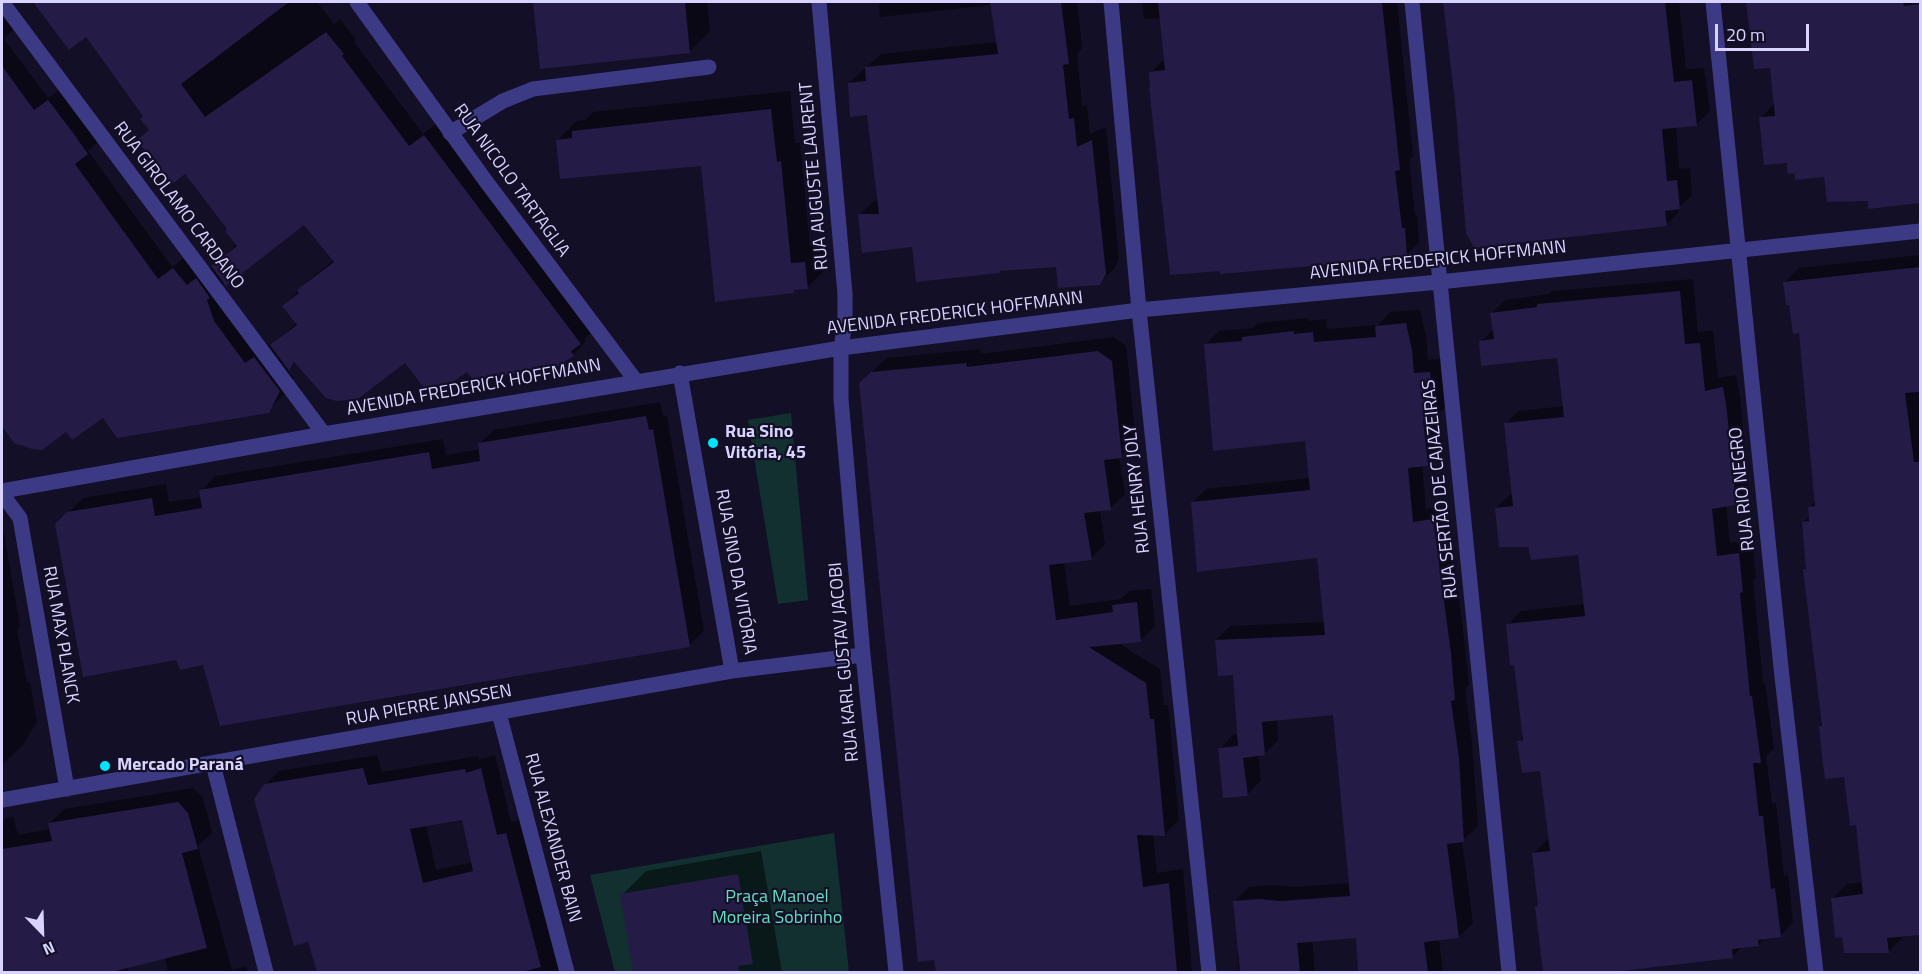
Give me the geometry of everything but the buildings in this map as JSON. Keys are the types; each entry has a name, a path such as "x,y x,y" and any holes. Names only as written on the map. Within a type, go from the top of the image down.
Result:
{"street":[{"name":"RUA GIROLAMO CARDANO","path":"2,2 324,434"},
{"name":"RUA NICOLO TARTAGLIA","path":"357,2 450,133 636,381"},
{"name":"RUA AUGUSTE LAURENT","path":"819,2 845,294 845,323 841,348"},
{"name":"RUA HENRY JOLY","path":"1111,2 1139,310 1209,972"},
{"name":"RUA SERTÃO DE CAJAZEIRAS","path":"1413,2 1509,972"},
{"name":"RUA RIO NEGRO","path":"1713,2 1782,677 1816,972"},
{"path":"450,133 503,100 533,89 709,67"},
{"name":"AVENIDA FREDERICK HOFFMANN","path":"2,492 324,434 841,348 1139,310 1439,282 1920,231"},
{"name":"RUA KARL GUSTAV JACOBI","path":"841,348 842,399 863,655 896,972"},
{"name":"RUA SINO DA VITÓRIA","path":"680,373 732,671"},
{"name":"RUA MAX PLANCK","path":"2,492 20,518 66,789"},
{"name":"RUA PIERRE JANSSEN","path":"2,800 732,671 863,655"},
{"name":"RUA ALEXANDER BAIN","path":"499,713 567,972"},
{"path":"213,764 266,972"}],"green space":[{"path":"791,413 808,600 778,604 748,420"},
{"name":"Praça Manoel Moreira Sobrinho","path":"834,833 849,972 615,972 590,875"}],"place":[{"name":"Rua Sino Vitória, 45","path":"713,443"},
{"name":"Mercado Paraná","path":"105,766"}]}
